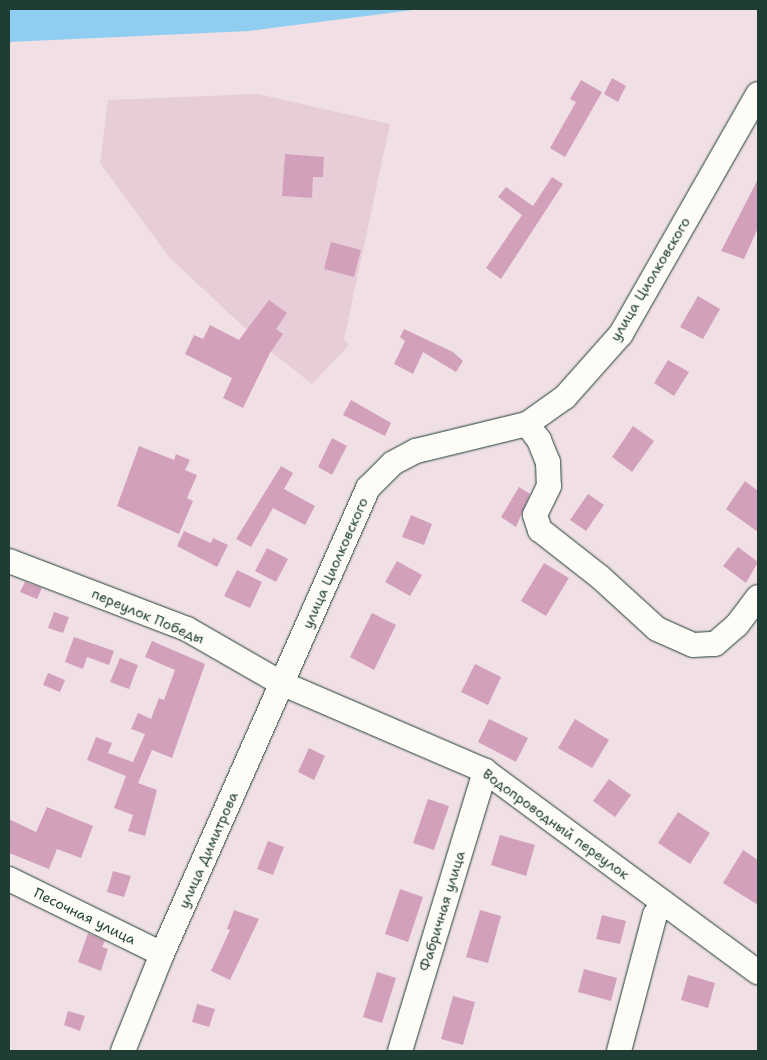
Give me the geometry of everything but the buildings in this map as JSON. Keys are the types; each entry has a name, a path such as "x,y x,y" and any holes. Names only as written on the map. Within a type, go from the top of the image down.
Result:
{"street":[{"name":"улица Циолковского","path":"296,650 368,488 393,463 416,451 527,424 565,397 621,334 758,94"},
{"path":"527,424 539,440 548,462 549,486 535,515 540,530 600,577 657,629 693,645 715,644 737,625 758,597"},
{"name":"переулок Победы","path":"9,561 187,630 281,683"},
{"name":"улица Димитрова","path":"123,1051 162,954 296,650"},
{"name":"Водопроводный переулок","path":"281,683 485,771 659,909 758,972"},
{"name":"Фабричная улица","path":"400,1051 485,771"},
{"name":"Песочная улица","path":"9,879 162,954"},
{"path":"620,1051 659,909"}],"shaded area":[{"path":"258,94 390,124 344,339 349,345 312,384 265,347 169,257 100,163 108,100"}],"water":[{"path":"9,9 421,9 249,31 9,42"}]}
